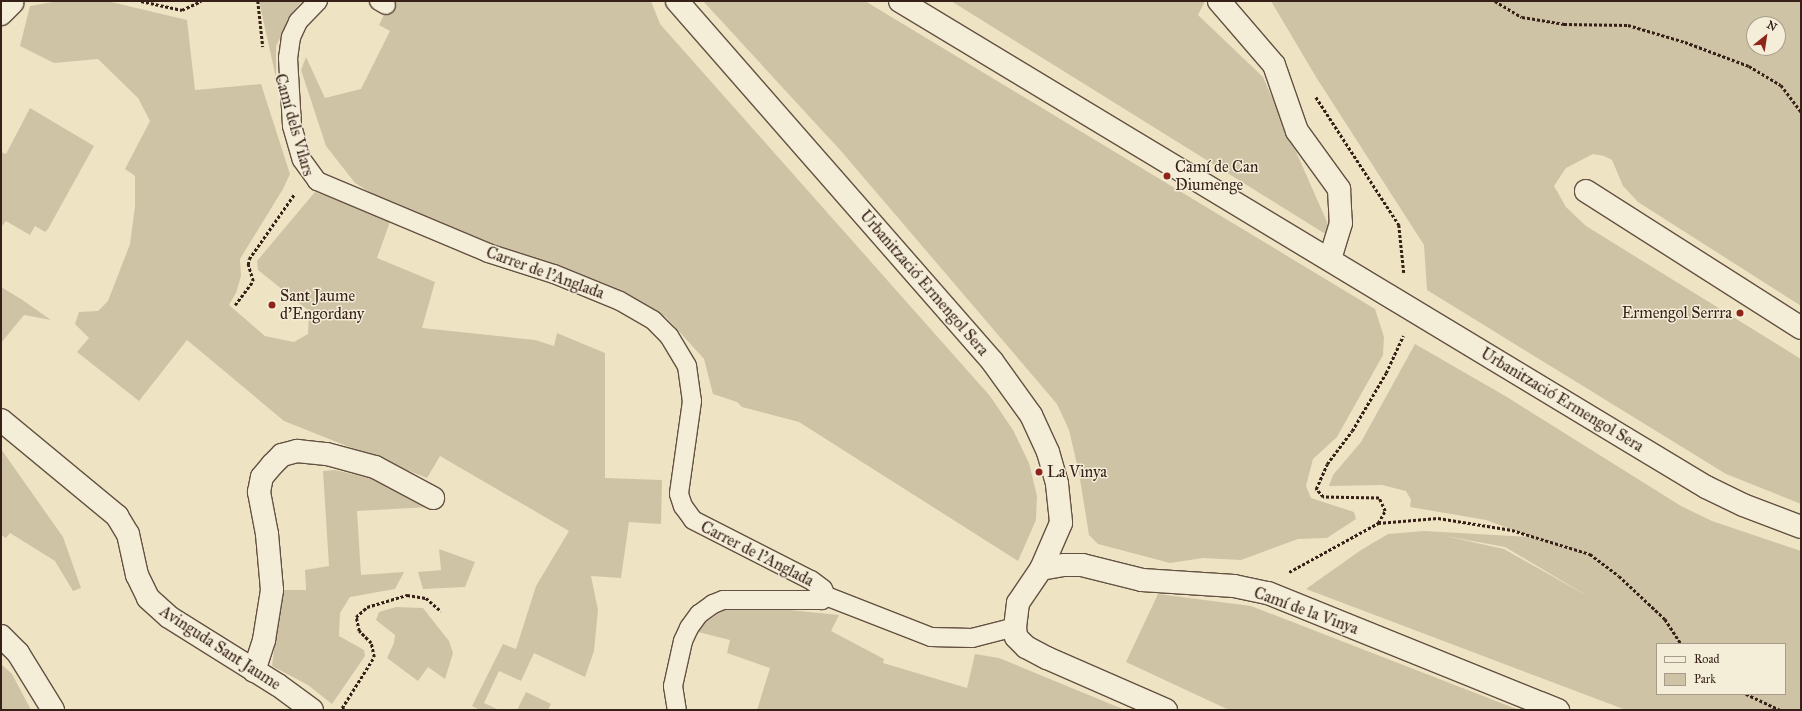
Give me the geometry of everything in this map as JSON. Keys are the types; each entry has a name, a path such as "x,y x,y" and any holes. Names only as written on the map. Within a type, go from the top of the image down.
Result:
{"street":[{"name":"Urbanització Ermengol Sera","path":"677,1 992,361 1031,415 1048,452 1061,505 1059,529 1041,569 1018,604 1015,627"},
{"name":"Urbanització Ermengol Sera","path":"900,1 1706,487 1743,505 1801,527"},
{"path":"1219,1 1274,66 1297,131 1339,189 1341,223 1330,259"},
{"path":"1586,191 1801,328"},
{"name":"Avinguda Sant Jaume","path":"1,420 117,516 128,534 137,575 148,598 169,617 312,710"},
{"path":"254,671 264,640 272,590 267,534 259,492 262,477 282,455 297,451 327,454 375,467 433,498"},
{"name":"Camí de la Vinya","path":"1041,569 1064,565 1082,565 1142,580 1234,586 1268,593 1540,705 1558,710"},
{"path":"1015,627 1016,637 1026,647 1166,710"},
{"path":"1,636 18,653 53,710"}],"lane":[{"name":"Carrer de l'Anglada","path":"318,1 298,22 291,37 288,58 292,126 302,160 317,181 488,253 554,274 620,301 653,320 669,336 687,366 692,401 679,494 683,506 693,520 811,580 823,589 826,596 931,637 972,638 1015,627"},
{"name":"Carrer de l'Anglada","path":"677,710 673,686 683,641 689,628 699,614 713,604 723,600 814,602 822,600 826,596"}],"path":[{"path":"141,1 160,7 182,10 201,1"},
{"path":"258,1 264,52"},
{"path":"1495,1 1522,17 1564,24 1628,25 1685,42 1748,66 1781,84 1801,112"},
{"name":"Camí dels Vilars","path":"235,306 253,281 248,265 249,259 300,186"},
{"path":"1268,593 1287,573 1378,523 1438,518 1512,530 1590,554 1619,576 1665,619 1680,643"},
{"path":"344,710 346,702 374,657 371,643 359,631 356,617 367,607 407,595 426,598 441,611"},
{"path":"1748,695 1781,710"}],"green space":[{"path":"58,1 107,1 187,20 195,90 261,84 290,174 283,189 240,259 241,276 236,293 229,305 265,336 294,342 308,334 309,311 258,270 257,261 315,192 391,219 377,258 435,282 422,328 535,340 554,346 557,333 605,353 605,478 662,480 661,524 629,522 621,578 591,576 598,610 594,651 585,677 534,653 521,681 499,671 484,703 499,710 480,710 472,706 503,644 516,649 536,586 569,531 440,456 427,478 284,421 187,340 139,401 77,352 89,338 75,324 79,312 98,311 108,301 130,244 135,206 135,176 125,169 150,121 138,98 98,59 54,63 20,46 30,6"},
{"path":"259,1 302,1 293,12 276,46 276,78"},
{"path":"385,1 651,1 660,24 990,396 1013,430 1029,463 1037,496 1036,520 1018,561 799,422 742,407 737,402 713,394 704,359 666,317 599,287 485,245 392,206 355,183 326,146 301,70 306,57 325,98 361,89 390,31 379,25 387,9"},
{"path":"703,1 865,1 1375,309 1384,337 1383,355 1337,437 1313,459 1306,486 1311,498 1354,512 1356,519 1327,538 1298,539 1241,560 1203,558 1170,563 1098,544 1089,535 1079,473 1069,430 1057,404 841,151"},
{"path":"951,1 1205,1 1198,15 1263,77 1335,240"},
{"path":"1271,1 1801,1 1801,306 1638,202 1623,186 1612,160 1604,156 1593,154 1566,168 1554,186 1566,207 1586,226 1801,359 1801,504 1726,474 1427,290 1424,245 1316,77"},
{"path":"30,108 94,146 48,229 45,232 35,226 30,235 6,221 1,227 1,152 6,154"},
{"path":"1,287 51,320 24,315 1,343"},
{"path":"1415,344 1507,397 1681,506 1712,521 1801,551 1801,710 1626,710 1306,589 1361,550 1388,534 1424,531 1532,537 1486,520 1410,507 1411,500 1406,491 1382,485 1329,486 1333,475 1361,442","holes":["1445,536 1505,547 1591,598 1504,549"]},
{"path":"1,449 63,537 81,588 73,591 55,561 10,533 6,538 1,535"},
{"path":"335,470 378,480 430,507 357,511 361,575 404,572 395,589 350,597 340,613 339,636 364,650 365,656 332,704 308,685 272,666 282,590 306,590 305,570 329,566 323,471"},
{"path":"439,549 475,562 465,587 423,589 418,572 441,570"},
{"path":"1158,594 1251,606 1519,710 1229,710 1126,662"},
{"path":"396,607 423,608 449,641 453,653 445,679 428,667 418,681 387,658 394,643 395,635 376,620 379,612"},
{"path":"723,610 790,610 839,615 831,631 884,659 883,663 967,688 975,654 999,658 1125,710 757,710 770,668 727,653 730,640 694,631"},
{"path":"1,664 12,674 31,710 1,710"},
{"path":"526,692 551,704 548,710 517,710"}],"place":[{"name":"Camí de Can Diumenge","path":"1167,176"},
{"name":"Sant Jaume d'Engordany","path":"272,305"},
{"name":"Ermengol Serrra","path":"1740,313"},
{"name":"La Vinya","path":"1039,472"}]}
